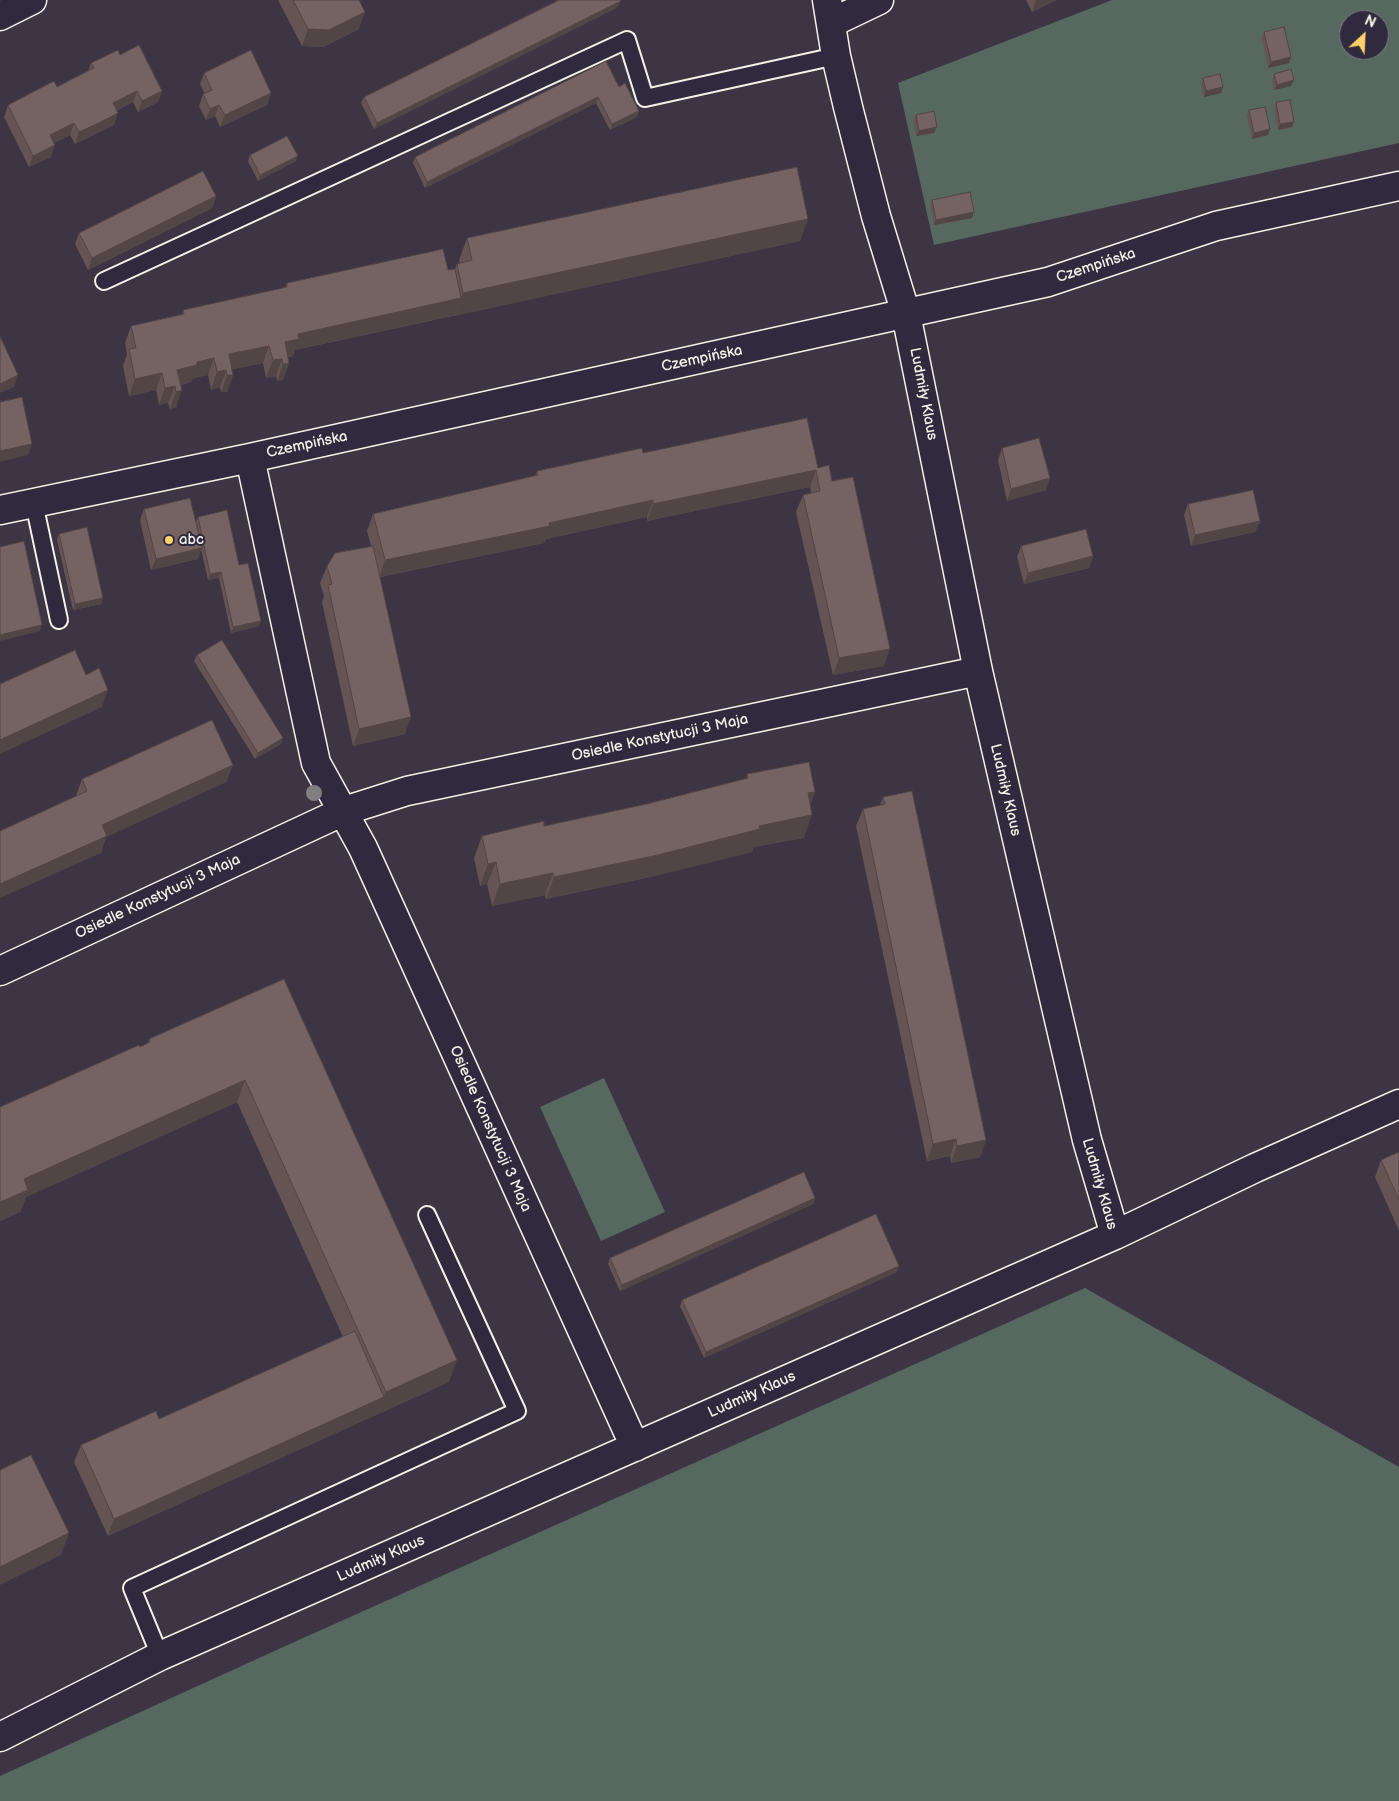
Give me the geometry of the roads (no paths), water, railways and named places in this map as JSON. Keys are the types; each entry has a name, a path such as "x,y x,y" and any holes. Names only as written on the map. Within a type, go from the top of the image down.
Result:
{"street":[{"path":"0,16 32,0"},
{"path":"829,12 879,0"},
{"name":"Ludmiły Klaus","path":"0,1737 160,1656 1115,1235 1086,1140 978,671 906,314 876,216 836,56 829,12"},
{"name":"Czempińska","path":"0,510 250,458 1048,282 1216,226 1399,186"},
{"name":"Osiedle Konstytucji 3 Maja","path":"250,458 316,763 363,848 635,1447"},
{"name":"Osiedle Konstytucji 3 Maja","path":"0,971 344,811 407,792 978,671"},
{"path":"1115,1235 1255,1168 1399,1104"}],"lane":[{"path":"104,281 627,40 645,98 836,56"},
{"path":"34,503 59,620"},
{"path":"160,1656 132,1588 517,1411 427,1214"}],"place":[{"name":"abc","path":"169,540"}]}
